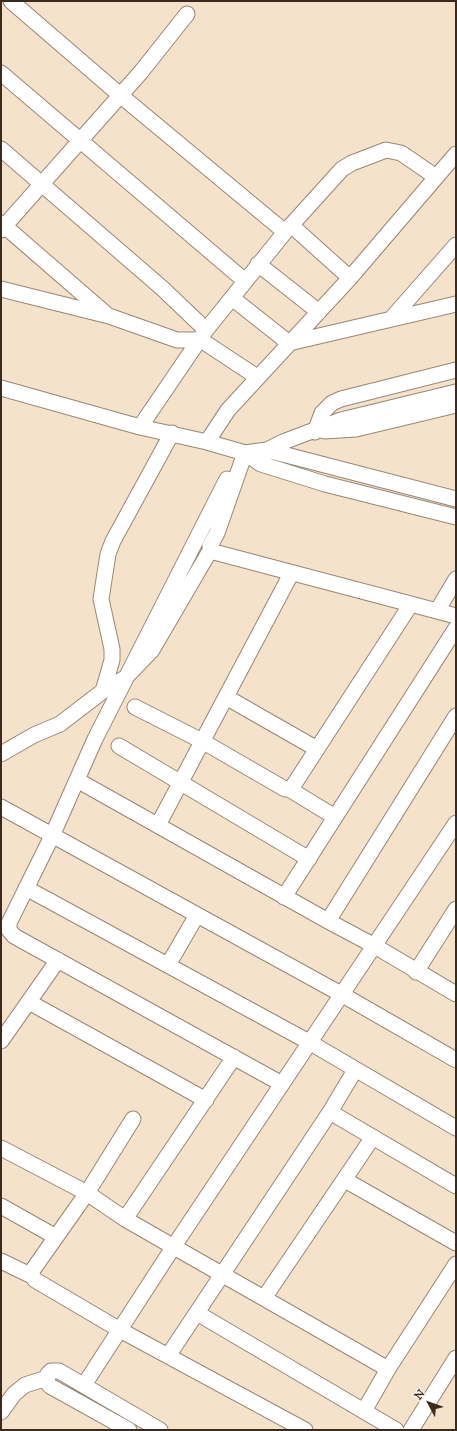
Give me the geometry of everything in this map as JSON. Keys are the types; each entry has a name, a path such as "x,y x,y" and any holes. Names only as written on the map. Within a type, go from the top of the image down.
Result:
{"street":[{"path":"11,1 120,95 350,278"},
{"path":"109,316 2,226 120,95 187,14"},
{"path":"1,73 245,281"},
{"path":"1,149 162,288 204,335 257,377"},
{"path":"140,428 204,335 258,264 342,169 352,163 386,150 401,153 436,177"},
{"path":"207,442 228,410 350,278 456,154"},
{"path":"390,320 456,245"},
{"path":"258,264 319,312"},
{"path":"1,289 109,316 177,340 204,335"},
{"path":"232,298 289,343"},
{"path":"289,343 456,304"},
{"path":"315,432 322,413 332,403 341,399 456,370"},
{"path":"1,388 140,428 172,433 207,442 245,453 261,464 325,484 456,517"},
{"path":"245,453 267,450 283,442 315,432 341,420 456,392"},
{"path":"315,432 356,430 456,405"},
{"path":"103,691 112,660 112,649 101,599 108,554 113,541 172,433"},
{"path":"261,464 267,450"},
{"path":"267,450 456,499"},
{"path":"1,754 34,735 60,724 103,691 125,678 152,650 210,549 211,542 217,533 245,453"},
{"path":"227,479 125,678 52,836 9,923 9,930 14,936 282,1084"},
{"path":"210,549 218,554 291,574 456,616"},
{"path":"158,826 291,574"},
{"path":"437,611 456,579"},
{"path":"290,789 411,604"},
{"path":"284,897 456,628"},
{"path":"226,697 317,749"},
{"path":"135,708 202,742 285,789 290,789 335,817"},
{"path":"328,921 456,716"},
{"path":"119,746 180,784 309,859"},
{"path":"77,780 284,897 373,945 416,972 456,994"},
{"path":"1,807 342,994 456,1060"},
{"path":"84,1385 373,945 456,823"},
{"path":"26,888 309,1042 456,1128"},
{"path":"416,972 456,909"},
{"path":"168,965 197,915"},
{"path":"1,1041 58,960"},
{"path":"29,1002 206,1100"},
{"path":"125,1219 234,1057"},
{"path":"168,1356 330,1112 355,1070"},
{"path":"330,1112 456,1186"},
{"path":"32,1276 32,1271 87,1193 133,1119"},
{"path":"264,1298 373,1137"},
{"path":"1,1148 87,1193 125,1219 388,1369"},
{"path":"345,1180 456,1243"},
{"path":"1,1206 56,1237"},
{"path":"1,1261 32,1276 36,1280 120,1330 304,1430"},
{"path":"364,1411 388,1369 456,1264"},
{"path":"197,1313 396,1430"},
{"path":"411,1430 456,1358"},
{"path":"1,1412 14,1394 25,1385 46,1378 51,1371 54,1370 84,1385 160,1430"},
{"path":"46,1378 50,1386 129,1430"}]}
